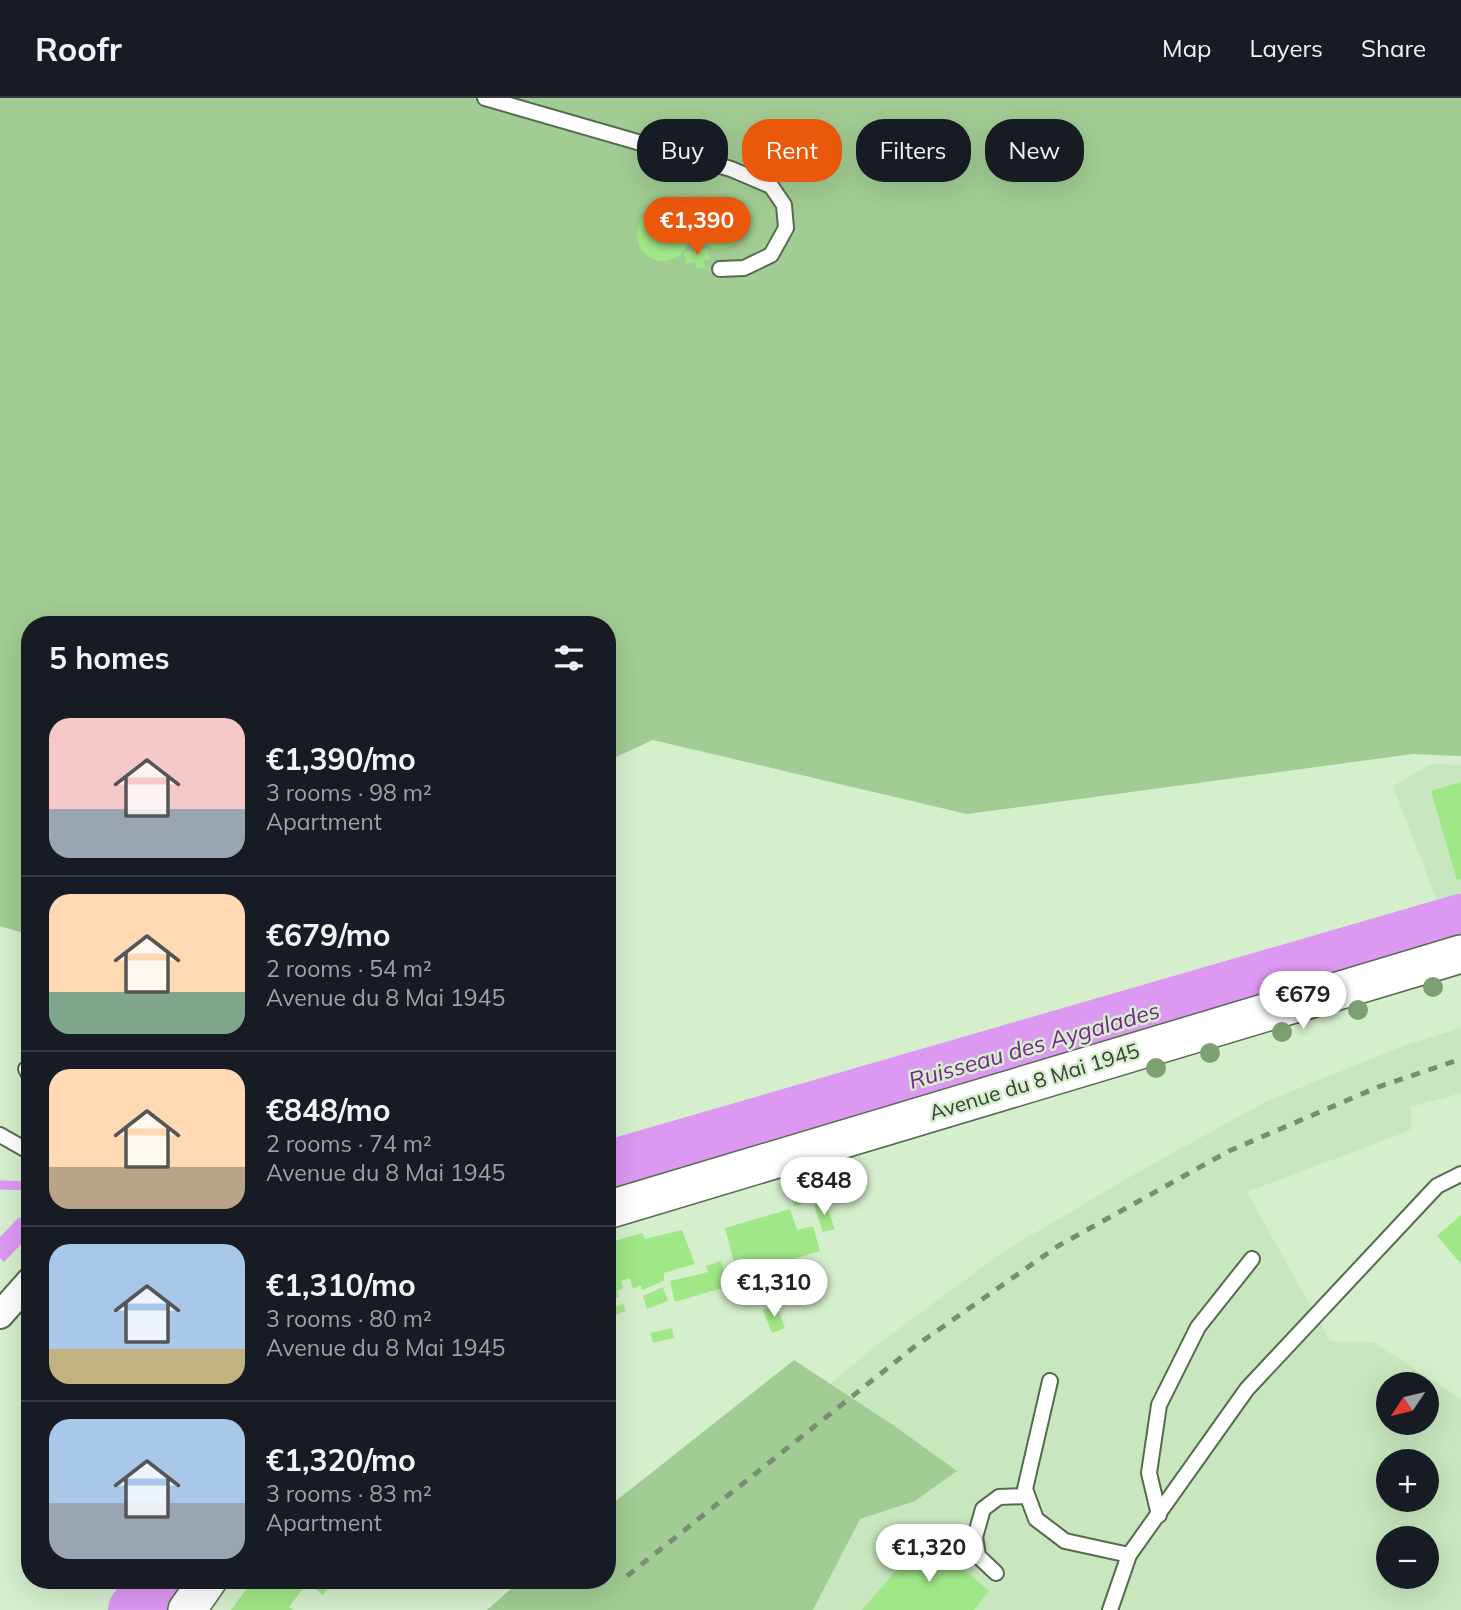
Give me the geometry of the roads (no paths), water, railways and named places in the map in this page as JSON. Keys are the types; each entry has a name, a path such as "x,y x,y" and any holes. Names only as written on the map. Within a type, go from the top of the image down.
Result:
{"main road":[{"name":"Avenue du 8 Mai 1945","path":"616,1207 1461,954"},
{"path":"187,1610 202,1589"}],"street":[{"path":"0,1315 21,1291"}],"lane":[{"path":"485,98 732,169 771,186 784,205 786,228 771,255 744,268 720,269"},
{"path":"0,1135 21,1147"},
{"path":"1110,1610 1129,1555 1247,1389 1437,1186 1461,1174"},
{"path":"1158,1515 1149,1473 1159,1405 1198,1326 1252,1259"},
{"path":"1050,1381 1025,1489 1036,1519 1066,1541 1129,1555"},
{"path":"996,1573 978,1556 975,1537 983,1509 999,1497 1027,1496"}],"waterway":[{"name":"Ruisseau des Aygalades","path":"616,1165 1461,921"},
{"path":"0,1185 21,1186"},
{"name":"Ruisseau des Aygalades","path":"135,1610 150,1589"}],"railway":[{"path":"627,1576 914,1347 1058,1246 1229,1151 1378,1087 1461,1059"}]}
